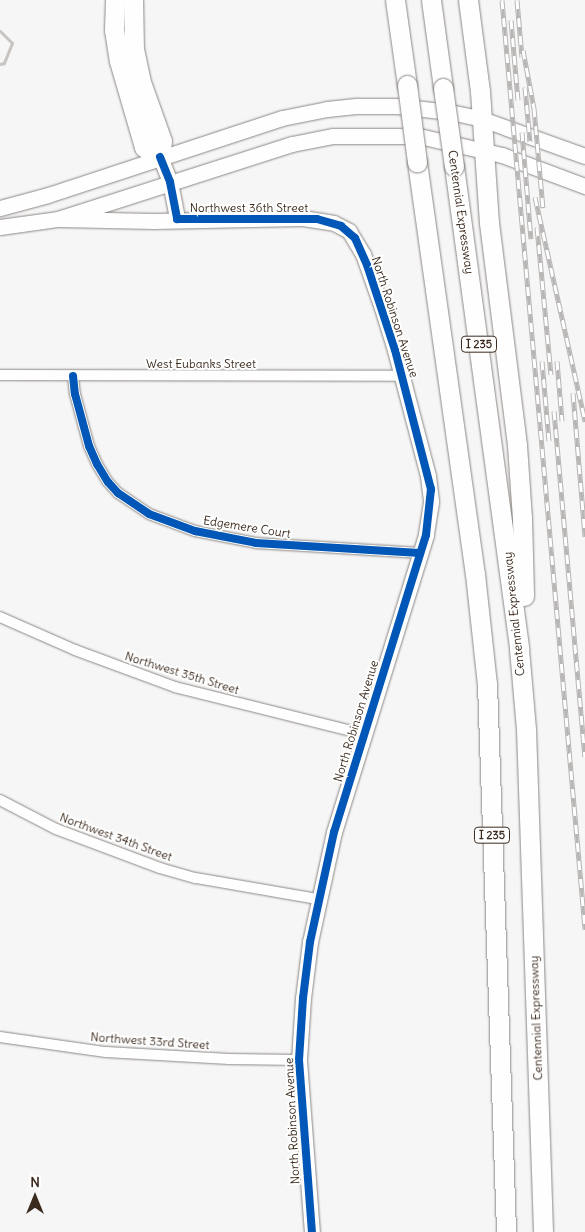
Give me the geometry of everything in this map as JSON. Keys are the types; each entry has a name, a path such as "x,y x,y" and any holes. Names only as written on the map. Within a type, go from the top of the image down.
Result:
{"highway":[{"path":"115,0 114,30 118,61 144,146 160,157 162,141 142,82 134,50 133,0"},
{"name":"I 235","path":"395,0 475,574 487,684 506,1232"},
{"name":"Centennial Expressway","path":"431,0 511,578 526,729 543,1232"},
{"path":"468,0 482,119 490,231 518,454 522,518 526,729"}],"main road":[{"path":"0,208 48,195 282,118 327,109 397,106 450,112 482,119 585,156"},
{"path":"0,227 58,219 292,144 333,136 407,134 484,151 585,186"},
{"path":"160,157 170,182 177,219"},
{"name":"Northwest 36th Street","path":"58,219 302,218 334,223 349,231"},
{"name":"North Robinson Avenue","path":"312,1232 299,1060 306,966 318,899 334,832 420,553 430,516 431,490 395,350 367,265 355,238 349,231"}],"street":[{"name":"West Eubanks Street","path":"0,375 402,376"},
{"name":"Edgemere Court","path":"73,376 75,394 87,438 97,464 108,482 118,493 149,514 195,531 256,542 420,553"},
{"name":"Northwest 35th Street","path":"0,617 74,650 175,687 364,734"},
{"name":"Northwest 34th Street","path":"0,800 56,829 160,868 196,878 318,899"},
{"name":"Northwest 33rd Street","path":"0,1037 114,1053 229,1059 299,1060"}],"waterway":[{"path":"0,31 12,43 4,63 0,64"}],"railway":[{"path":"502,0 585,929"},
{"path":"517,0 522,57"},
{"path":"511,20 518,100"},
{"path":"523,50 534,108 543,208"},
{"path":"525,87 530,142"},
{"path":"522,132 531,239"},
{"path":"535,197 585,421"},
{"path":"537,227 551,374"},
{"path":"542,361 549,441"},
{"path":"557,361 562,421"},
{"path":"573,393 585,537"},
{"path":"554,411 585,757"}],"cycle path":[{"path":"160,157 170,182 177,219 317,219 341,226 355,238 367,265 395,350 431,489 426,535 334,832 310,942 303,998 299,1060 312,1232"},
{"path":"73,376 75,394 89,446 97,464 108,482 118,493 149,514 195,531 256,543 420,553"}]}
